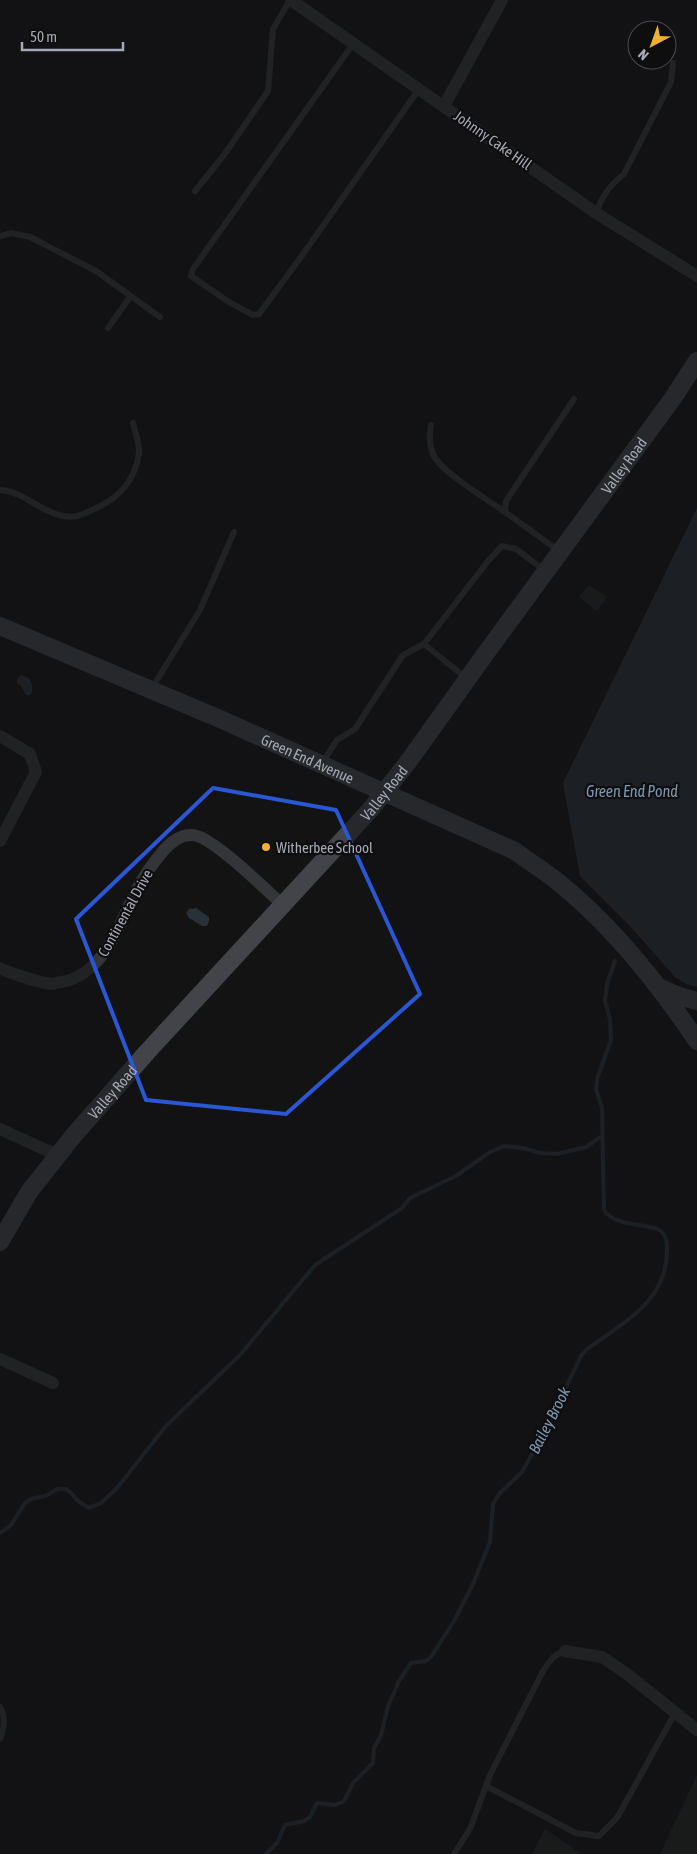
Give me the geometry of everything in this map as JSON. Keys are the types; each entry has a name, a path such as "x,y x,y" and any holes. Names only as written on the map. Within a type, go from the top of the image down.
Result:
{"main road":[{"name":"Valley Road","path":"0,1242 29,1192 74,1135 148,1051 371,809 408,762 673,398 697,361"},
{"name":"Green End Avenue","path":"0,626 152,689 515,851 558,882 590,910 658,987 697,1040"},
{"name":"Green End Avenue","path":"658,987 697,1001"}],"street":[{"name":"Johnny Cake Hill","path":"290,0 596,213 697,276"},
{"path":"444,106 502,0"},
{"path":"0,736 30,754 36,772 0,841"},
{"name":"Continental Drive","path":"0,968 51,984 74,980 102,956 126,913 136,890 154,862 170,843 183,836 194,835 212,844 282,904"},
{"path":"0,1129 57,1155"},
{"path":"0,1359 53,1383"},
{"path":"565,1651 602,1657 697,1730"}],"lane":[{"path":"195,191 224,156 268,91 273,29 290,0"},
{"path":"353,44 193,269 191,276 229,302 253,315 259,314 419,89"},
{"path":"596,213 601,198 613,182 624,174 671,82 672,70"},
{"path":"0,236 11,234 30,237 96,271 160,317"},
{"path":"108,328 130,297"},
{"path":"506,512 506,501 574,399"},
{"path":"0,490 20,494 41,508 58,515 75,518 110,502 124,488 135,470 139,451 133,423"},
{"path":"431,425 430,445 434,456 443,467 560,552"},
{"path":"152,689 200,610 234,532"},
{"path":"321,764 337,740 355,729 403,655 424,644 488,560 502,546 516,549 546,571"},
{"path":"424,644 467,679"},
{"path":"454,1854 470,1829 486,1786 545,1667 558,1653 565,1651"},
{"path":"0,1707 4,1717 4,1731 0,1739"},
{"path":"486,1786 576,1833 599,1836 617,1818 675,1713"}],"highlighted area":[{"path":"213,788 336,810 420,994 286,1114 146,1100 76,919"}],"shaded area":[{"path":"589,585 607,597 597,611 579,597"},
{"path":"697,1775 697,1854 660,1854"},
{"path":"545,1829 582,1854 532,1854"}],"water":[{"name":"Green End Pond","path":"697,508 697,987 686,984 676,978 629,925 580,876 563,783"},
{"path":"21,675 29,678 32,685 32,693 30,695 26,695 17,683 17,679"},
{"path":"190,908 196,908 209,917 207,926 202,926 189,918 186,913"}],"waterway":[{"name":"Bailey Brook","path":"266,1854 277,1843 285,1825 304,1821 310,1817 317,1803 335,1805 344,1801 353,1783 373,1763 374,1748 381,1735 388,1706 399,1681 411,1663 426,1661 431,1657 454,1621 473,1584 490,1542 493,1504 500,1493 522,1472 545,1431 581,1356 586,1350 640,1310 651,1298 665,1269 667,1251 665,1235 663,1233 651,1227 614,1219 604,1210 602,1108 596,1089 597,1079 611,1040 610,1019 605,1001 607,984 615,961"},
{"path":"0,1533 11,1525 25,1503 58,1489 66,1489 78,1501 89,1508 101,1503 117,1488 166,1426 240,1355 315,1265 402,1208 410,1198 456,1176 490,1152 504,1146 523,1148 540,1153 557,1154 586,1147 602,1136"}],"place":[{"name":"Witherbee School","path":"266,847"}]}
